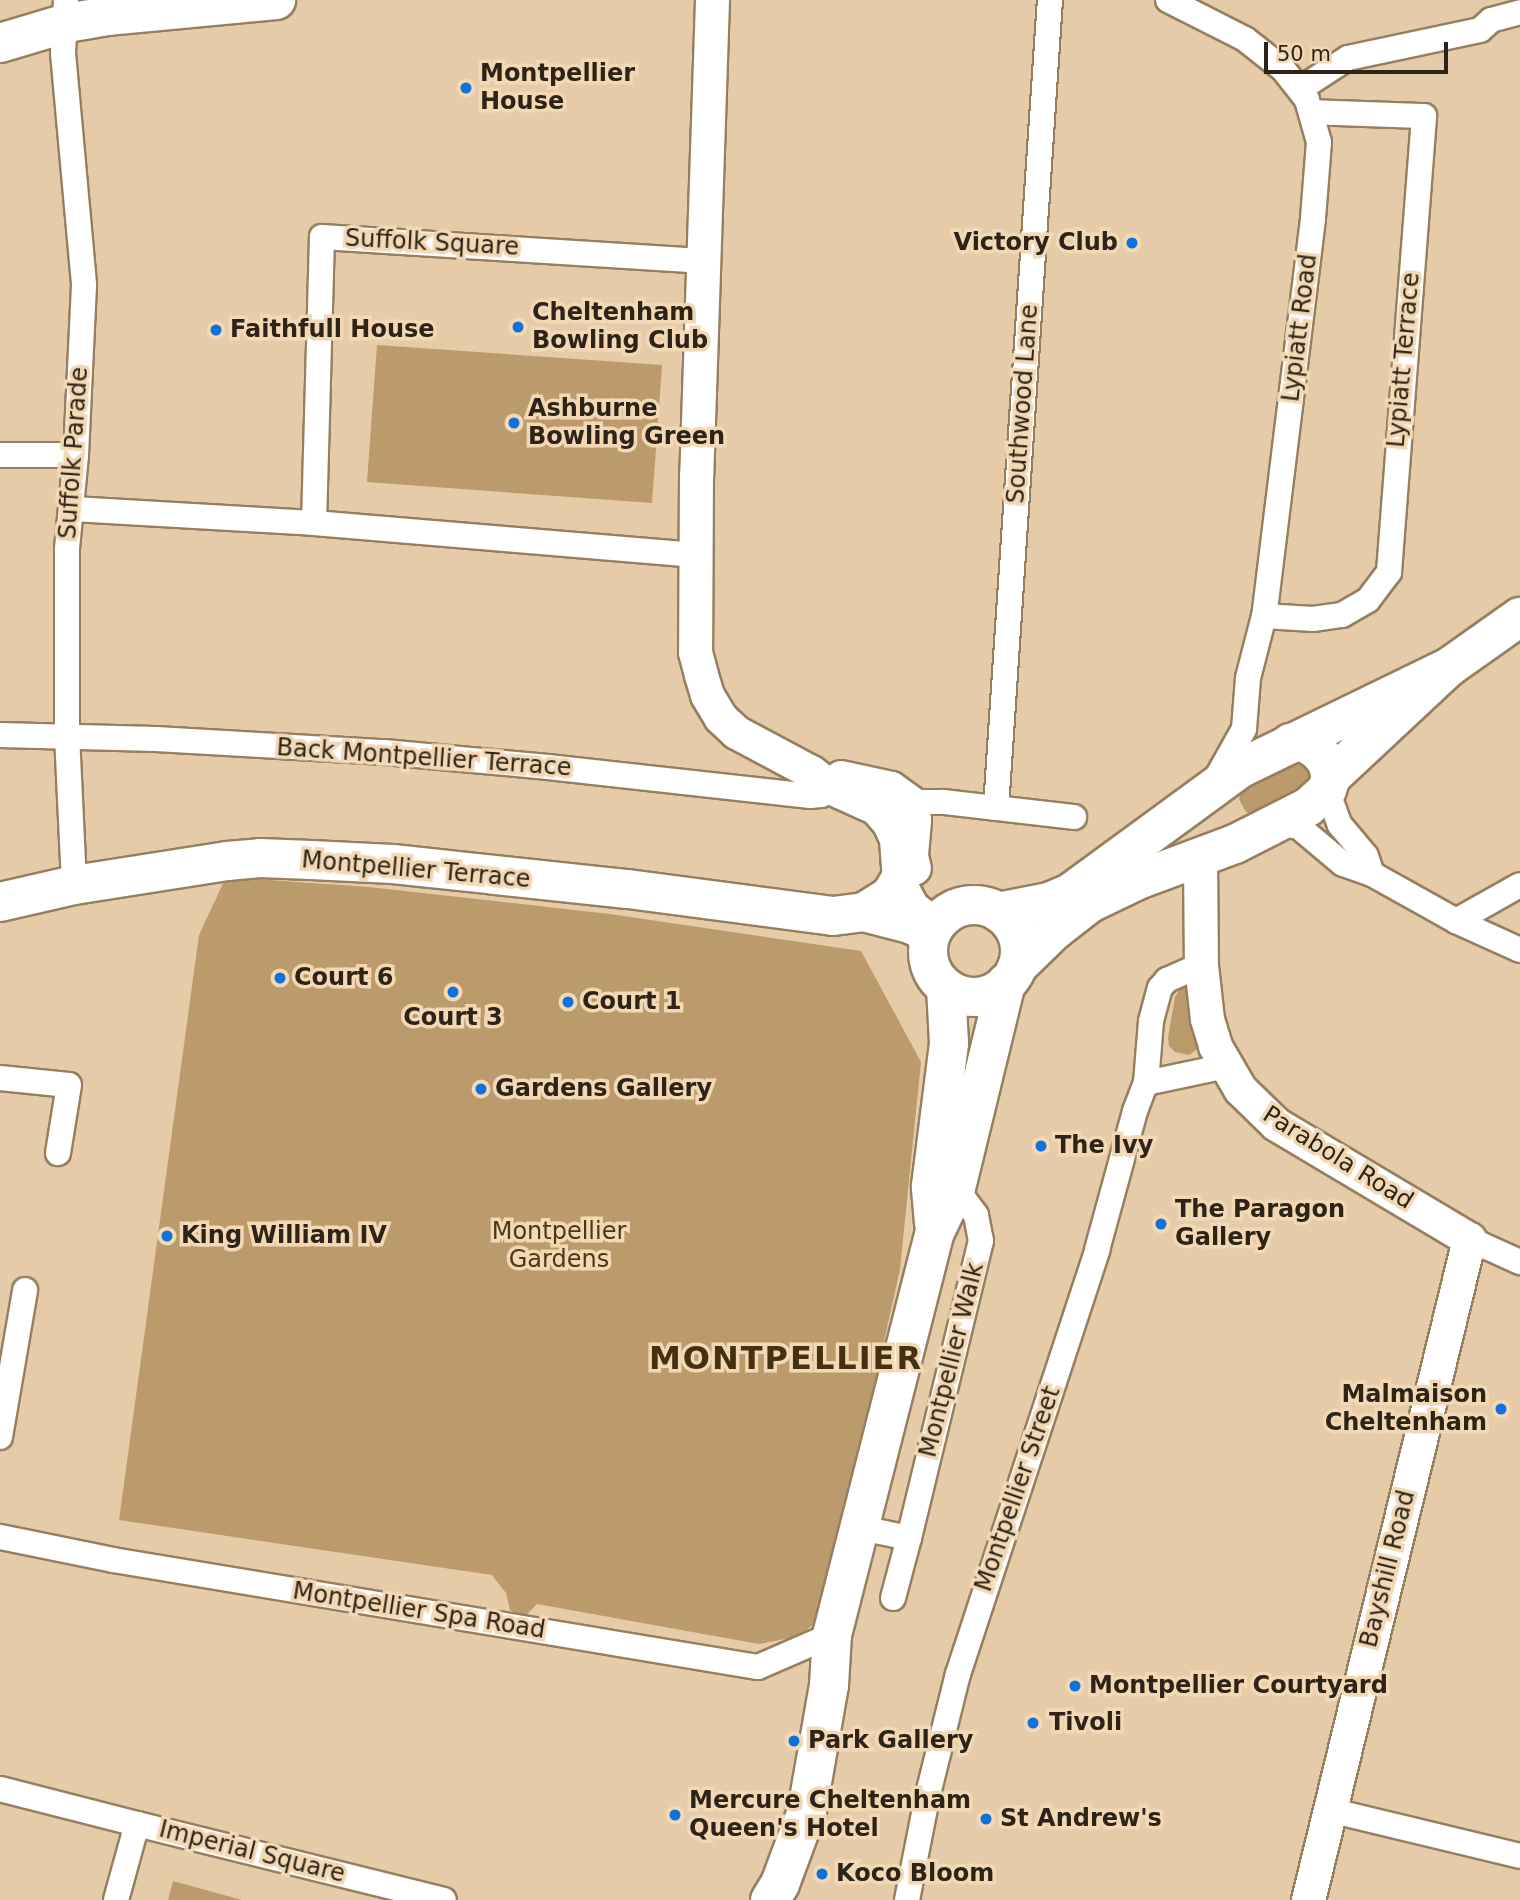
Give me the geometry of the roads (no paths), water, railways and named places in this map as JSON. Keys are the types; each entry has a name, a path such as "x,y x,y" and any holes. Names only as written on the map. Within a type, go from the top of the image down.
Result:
{"main road":[{"path":"0,43 67,11 276,0"},
{"path":"1011,975 1020,946 1006,918 998,912 974,905 938,944 956,993 977,996 997,990 1054,931 1090,903 1138,880 1234,843 1308,807 1449,667 1520,617"},
{"path":"998,912 1049,902 1070,893 1241,768 1449,667"},
{"path":"1290,743 1303,742 1317,750 1327,762 1329,784"},
{"path":"1203,798 1198,820 1234,843"},
{"name":"Montpellier Terrace","path":"0,902 74,885 227,861 260,858 311,859 393,864 848,914 856,929 938,944"},
{"path":"848,914 890,896 900,881"},
{"name":"Montpellier Walk","path":"935,1232 931,1189 949,1043 938,944"},
{"name":"Montpellier Walk","path":"770,1900 780,1885 807,1811 829,1685 832,1634 935,1232 956,1188 1011,975"}],"street":[{"path":"712,0 701,261 695,652 707,695 720,717 736,732 827,779 876,808 897,809 944,802 1074,817"},
{"name":"Southwood Lane","path":"996,808 1050,0"},
{"name":"Lypiatt Road","path":"1168,0 1245,39 1283,69 1300,89 1312,112 1319,142 1318,176 1264,616 1248,678 1244,729 1203,798"},
{"name":"Suffolk Parade","path":"67,11 63,53 83,285 76,455 67,549 67,735 74,885"},
{"path":"1300,89 1348,58 1480,30 1492,20 1520,12"},
{"path":"1480,30 1495,35 1520,27"},
{"name":"Lypiatt Terrace","path":"1264,616 1313,619 1342,615 1368,600 1388,572 1424,116 1312,112"},
{"name":"Suffolk Square","path":"314,523 322,237 701,261"},
{"path":"0,455 76,455"},
{"path":"72,509 314,523 696,555"},
{"path":"1244,729 1290,743"},
{"name":"Back Montpellier Terrace","path":"0,735 67,735 384,752 810,796 821,795 827,779"},
{"path":"1329,784 1340,825 1366,856 1372,874"},
{"path":"897,809 896,839 900,881 912,907 938,944"},
{"path":"897,809 914,820 911,856 926,894 938,944"},
{"path":"1234,843 1287,825 1299,827 1343,864 1372,874 1456,921 1520,950"},
{"name":"Parabola Road","path":"1234,843 1200,923 1201,965 1211,1034 1226,1066 1255,1106 1276,1124 1469,1239 1520,1262"},
{"path":"1138,880 1168,886 1185,898 1200,923"},
{"path":"1456,921 1520,885"},
{"name":"Montpellier Street","path":"907,1900 927,1798 965,1651 1093,1263 1135,1111 1146,1083 1151,1021 1160,988 1167,980 1201,965"},
{"path":"1146,1083 1226,1066"},
{"path":"0,1078 69,1085 58,1153"},
{"name":"Montpellier Walk","path":"893,1598 981,1241 976,1215 956,1188"},
{"name":"Bayshill Road","path":"1308,1900 1469,1239"},
{"path":"0,1437 25,1290"},
{"path":"861,1528 909,1538"},
{"name":"Montpellier Spa Road","path":"0,1538 113,1560 758,1667 832,1634"},
{"path":"0,1789 137,1824"},
{"path":"1329,1810 1520,1856"},
{"name":"Imperial Square","path":"116,1900 137,1824 444,1900"}],"place":[{"name":"Montpellier House","path":"466,88"},
{"name":"Victory Club","path":"1132,243"},
{"name":"Cheltenham Bowling Club","path":"518,327"},
{"name":"Faithfull House","path":"216,330"},
{"name":"Ashburne Bowling Green","path":"514,423"},
{"name":"Court 6","path":"280,978"},
{"name":"Court 3","path":"453,992"},
{"name":"Court 1","path":"568,1002"},
{"name":"Gardens Gallery","path":"481,1089"},
{"name":"The Ivy","path":"1041,1146"},
{"name":"The Paragon Gallery","path":"1161,1224"},
{"name":"King William IV","path":"167,1236"},
{"name":"Malmaison Cheltenham","path":"1501,1409"},
{"name":"Montpellier Courtyard","path":"1075,1686"},
{"name":"Tivoli","path":"1033,1723"},
{"name":"Park Gallery","path":"794,1741"},
{"name":"Mercure Cheltenham Queen's Hotel","path":"675,1815"},
{"name":"St Andrew's","path":"986,1819"},
{"name":"Koco Bloom","path":"822,1874"}],"district":[{"name":"MONTPELLIER","path":"786,1358"}],"park label":[{"name":"Montpellier Gardens","path":"559,1246"}]}
